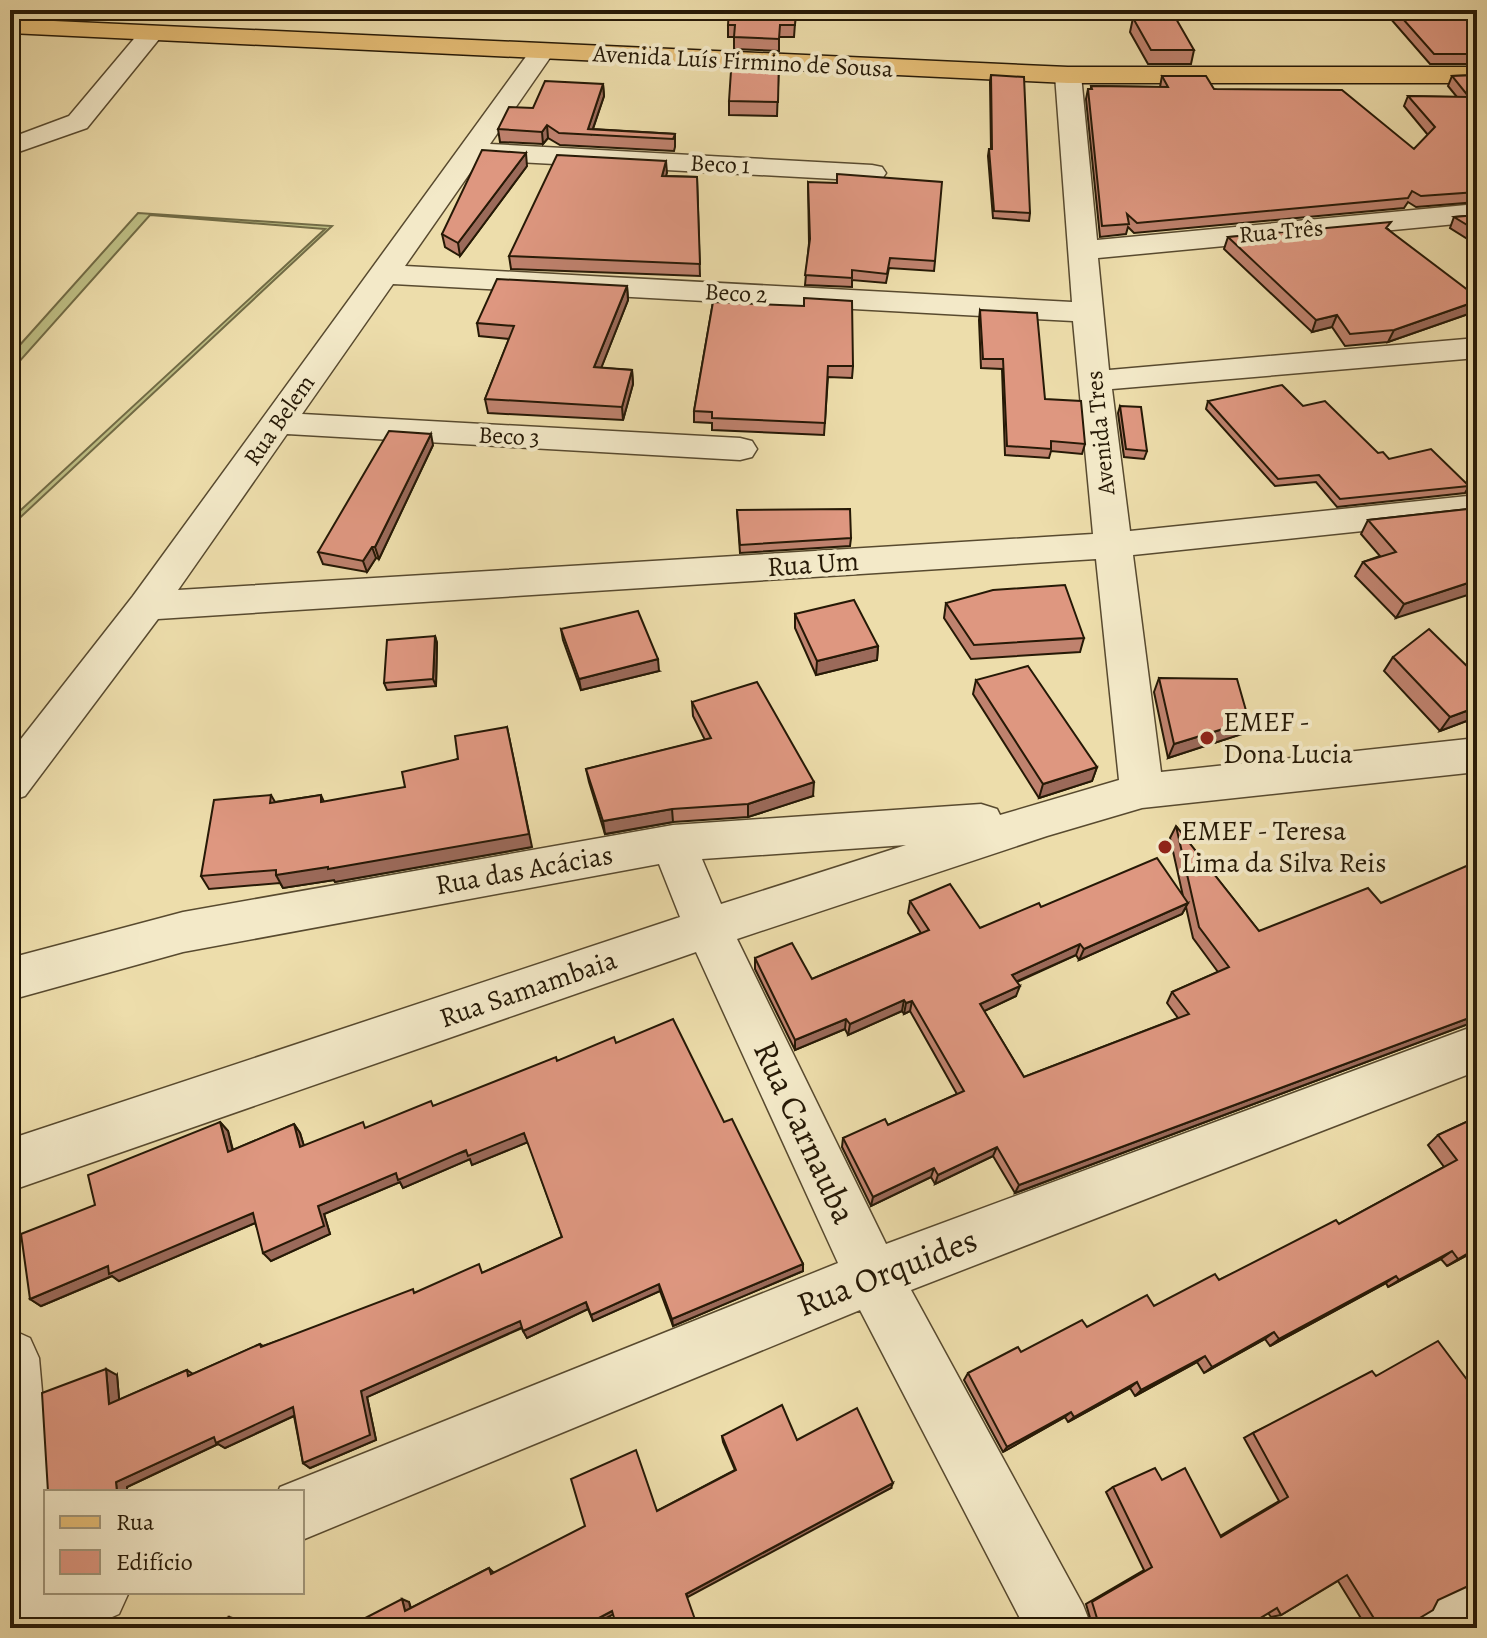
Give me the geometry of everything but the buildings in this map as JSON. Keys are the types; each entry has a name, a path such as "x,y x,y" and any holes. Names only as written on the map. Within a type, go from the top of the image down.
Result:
{"main road":[{"name":"Avenida Luís Firmino de Sousa","path":"10,26 1068,75 1477,75"}],"street":[{"path":"10,147 78,122 152,33"},
{"name":"Rua Belem","path":"10,784 147,606 542,52"},
{"name":"Avenida Tres","path":"1068,75 1094,381 1142,791"},
{"name":"Beco 1","path":"471,151 872,173"},
{"name":"Rua Três","path":"1085,250 1477,213"},
{"name":"Beco 2","path":"383,274 1088,312"},
{"path":"1094,381 1477,348"},
{"name":"Beco 3","path":"277,423 740,449"},
{"name":"Rua Um","path":"147,606 1112,545 1477,507"},
{"path":"1047,818 1142,791 1477,755"},
{"name":"Rua das Acácias","path":"10,979 183,932 673,843 1047,818"},
{"name":"Rua Samambaia","path":"10,1165 708,928 1047,818"},
{"name":"Rua Carnauba","path":"673,843 708,928 873,1277 1060,1628"},
{"name":"Rua Orquides","path":"304,1508 873,1277 1477,1048"},
{"path":"10,1358 31,1623 93,1594"},
{"path":"1449,1628 1477,1614"}],"green space":[{"path":"138,213 332,226 10,527 10,520 325,229 150,215 10,372 10,356"}],"place":[{"name":"EMEF - Dona Lucia","path":"1207,738"},
{"name":"EMEF - Teresa Lima da Silva Reis","path":"1165,847"}]}
